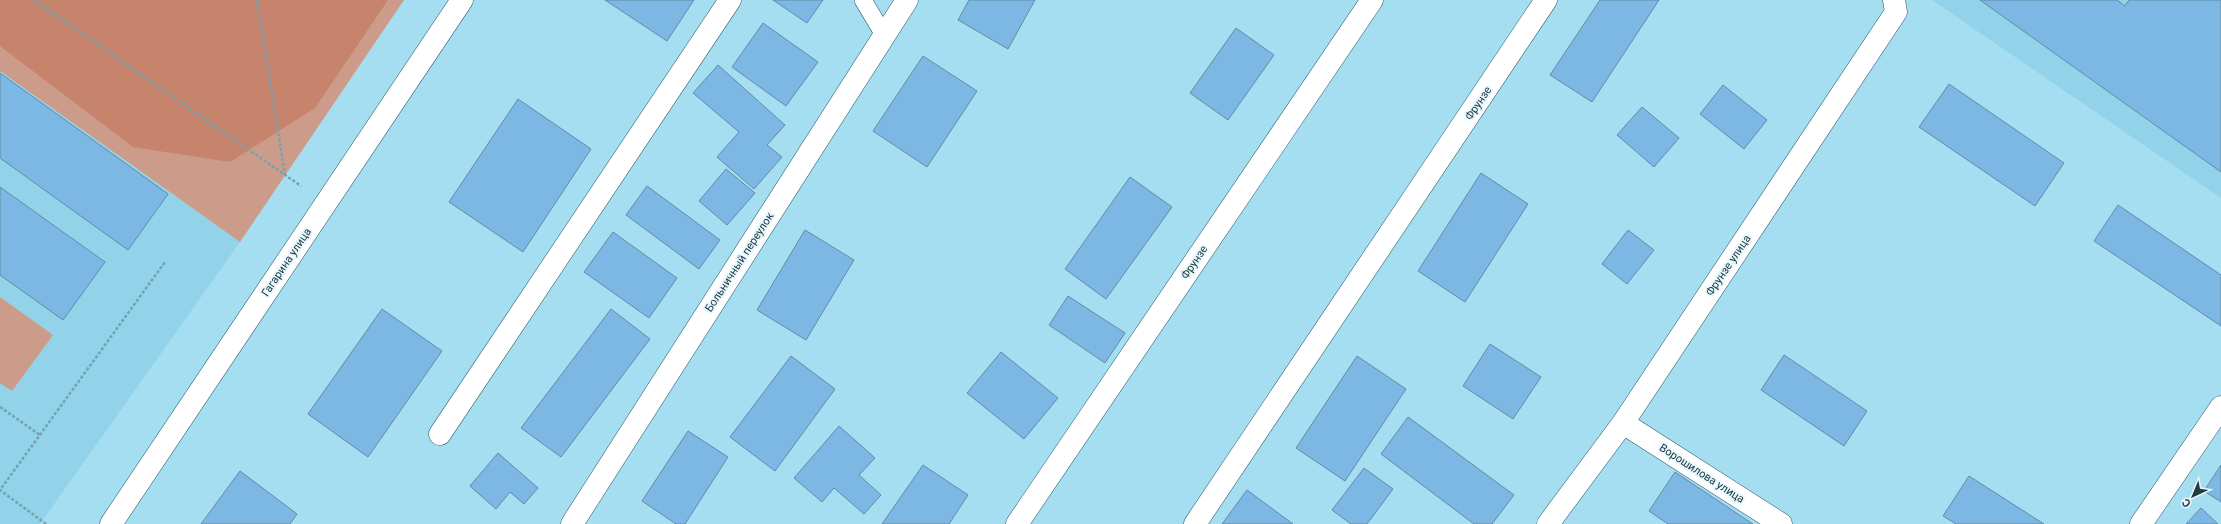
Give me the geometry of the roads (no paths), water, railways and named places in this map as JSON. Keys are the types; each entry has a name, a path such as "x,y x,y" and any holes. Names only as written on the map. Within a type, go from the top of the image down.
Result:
{"street":[{"name":"Гагарина улица","path":"111,524 462,0"},
{"path":"440,434 730,0"},
{"name":"Больничный переулок","path":"572,524 907,0"},
{"name":"Фрунзе","path":"1016,524 1372,0"},
{"name":"Фрунзе","path":"1195,524 1546,0"},
{"name":"Фрунзе улица","path":"1548,524 1623,423 1896,12 1894,0"},
{"path":"2141,524 2221,407"},
{"name":"Ворошилова улица","path":"1623,423 1781,524"}],"lane":[{"path":"863,0 884,35"}]}
